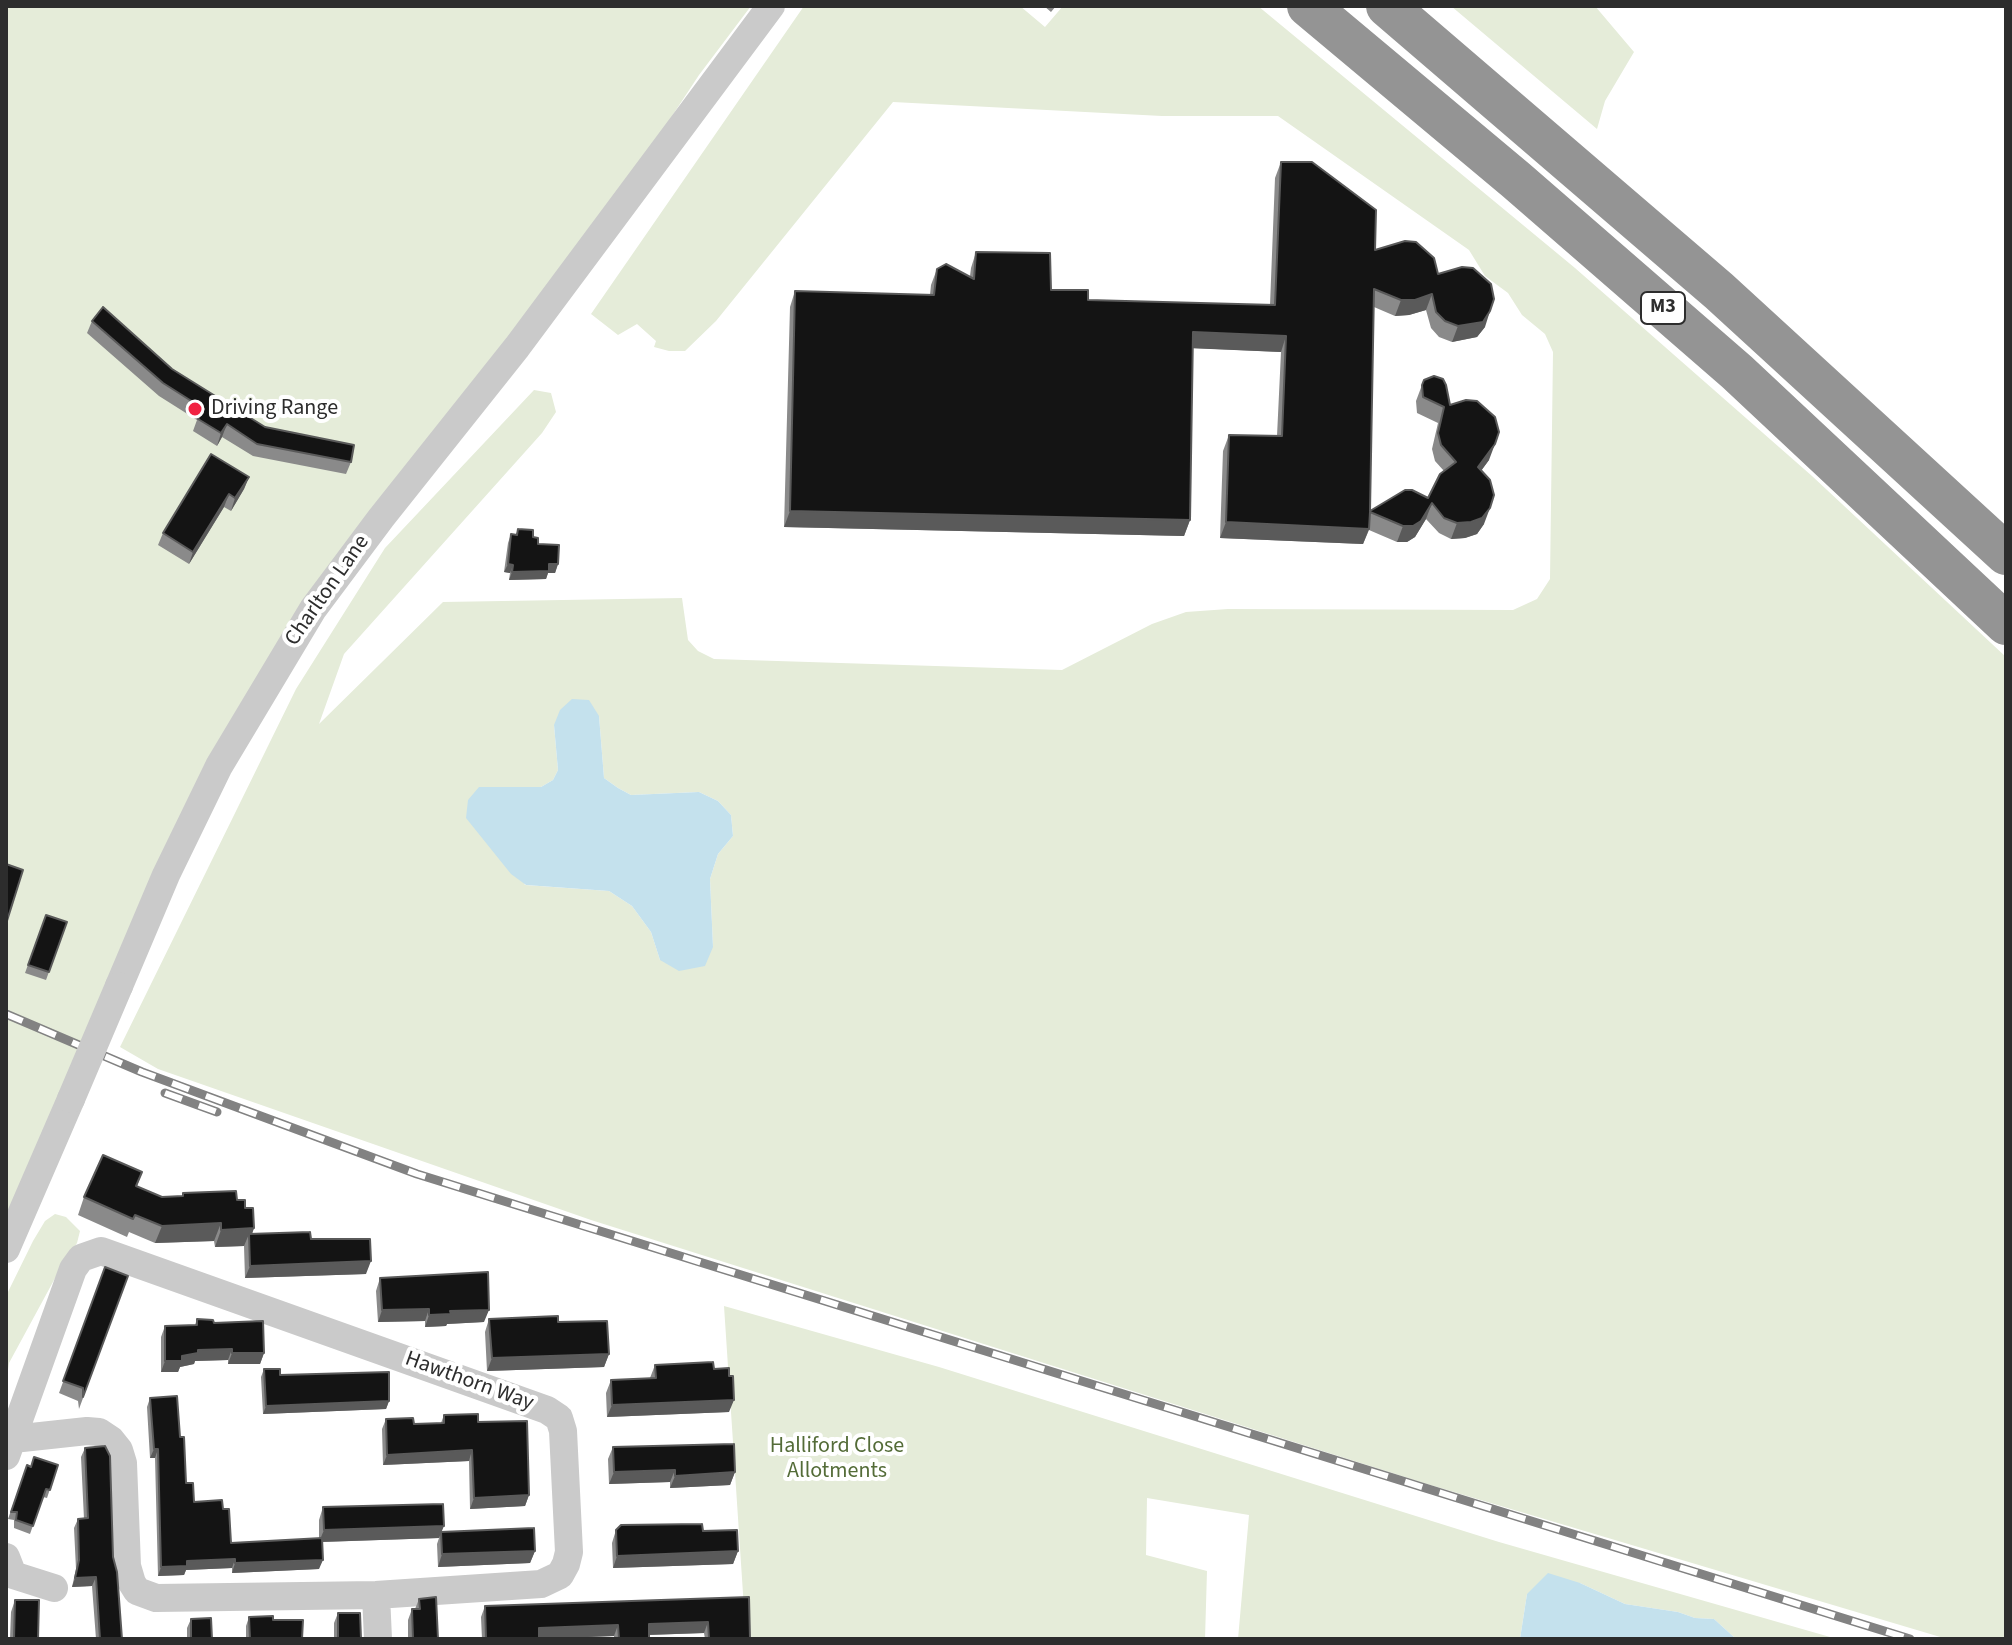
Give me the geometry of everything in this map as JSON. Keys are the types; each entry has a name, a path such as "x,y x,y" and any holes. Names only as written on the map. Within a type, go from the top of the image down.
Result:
{"highway":[{"name":"M3","path":"1308,6 1516,180 1737,372 2006,624"},
{"name":"M3","path":"1387,6 1730,301 2006,554"}],"street":[{"name":"Charlton Lane","path":"6,1249 166,875 219,766 313,609 517,347 771,6"},
{"name":"Hawthorn Way","path":"101,1251 547,1410 559,1418 563,1431 569,1552 560,1575 541,1584 376,1595 156,1598 144,1595 132,1583 127,1566 123,1463 119,1450 111,1440 99,1432 87,1431 9,1448 73,1269 81,1258 101,1251"},
{"path":"6,1557 13,1575 54,1588"},
{"path":"376,1595 378,1639"}],"green space":[{"path":"6,6 751,6 699,75 547,306 281,660 6,1249"},
{"path":"804,6 1020,6 1045,27 1063,6 1258,6 1575,268 1812,476 2006,657 2006,1639 1947,1639 1427,1484 591,1220 158,1069 120,1047 296,689 385,548 534,390 551,393 556,412 542,433 344,654 319,724 443,602 682,598 688,640 698,651 714,659 1062,670 1152,624 1186,612 1228,609 1513,610 1537,599 1550,579 1553,352 1545,334 1522,315 1508,293 1485,276 1469,250 1278,116 1162,116 893,102 716,321 685,351 654,347 656,341 637,324 618,335 591,314","holes":["599,716 604,778 631,795 699,792 718,801 731,815 733,836 718,854 710,879 713,947 660,960 651,932 632,906 609,891 525,885 479,787 541,787 553,780 558,770 554,725"]},
{"path":"1451,6 1595,6 1634,52 1605,101 1597,129"},
{"path":"55,1214 66,1217 80,1231 77,1243 9,1363 6,1384 6,1296 33,1241 45,1221"},
{"name":"Halliford Close Allotments","path":"724,1306 939,1367 1499,1542 1837,1639 1735,1638 1714,1619 1625,1604 1580,1583 1527,1594 1520,1639 1238,1639 1249,1515 1147,1498 1146,1555 1207,1571 1205,1639 746,1639"}],"water":[{"path":"572,699 589,700 599,716 604,778 631,795 699,792 718,801 731,815 733,836 718,854 710,879 713,947 705,966 679,971 660,960 651,932 632,906 609,891 526,885 511,874 466,818 468,800 479,787 541,787 553,780 558,770 554,725 560,710"},
{"path":"1548,1573 1580,1583 1625,1604 1714,1619 1735,1638 1742,1639 1520,1639 1527,1594"}],"building":[{"path":"1281,162 1312,162 1376,210 1375,250 1405,241 1416,242 1434,258 1438,274 1462,267 1473,268 1491,284 1494,299 1483,322 1458,326 1445,321 1436,312 1432,294 1415,300 1401,300 1374,289 1370,511 1405,490 1428,498 1440,474 1456,462 1441,445 1438,433 1444,407 1423,397 1424,380 1434,376 1443,379 1450,405 1466,400 1477,401 1495,417 1499,432 1495,444 1478,467 1490,480 1494,495 1490,508 1482,518 1457,523 1444,518 1432,503 1421,521 1413,526 1403,526 1370,512 1369,529 1226,522 1229,435 1282,436 1286,336 1193,332 1190,520 790,511 795,291 934,295 937,269 946,264 974,279 976,252 1050,253 1051,290 1088,290 1088,300 1275,305"},
{"path":"103,307 172,369 265,427 354,445 351,462 257,444 227,424 221,433 198,419 204,409 163,383 92,321"},
{"path":"211,454 249,477 235,498 229,494 193,552 163,533"},
{"path":"518,529 533,530 538,544 559,545 558,564 549,564 549,571 512,572 513,565 508,564 511,534 517,535"},
{"path":"6,864 23,870 6,924"},
{"path":"46,915 67,922 49,972 28,965"},
{"path":"103,1155 142,1172 136,1186 162,1197 236,1191 237,1200 245,1200 245,1208 253,1208 254,1228 221,1230 221,1223 162,1226 135,1215 133,1219 84,1197"},
{"path":"310,1232 311,1239 370,1239 371,1261 250,1266 249,1234"},
{"path":"105,1267 128,1276 83,1397 83,1388 63,1381"},
{"path":"488,1272 489,1310 429,1315 429,1309 382,1310 380,1278"},
{"path":"558,1316 558,1322 607,1321 609,1354 492,1358 489,1319"},
{"path":"197,1319 213,1320 214,1323 263,1321 264,1353 232,1353 232,1349 198,1350 198,1353 182,1356 182,1361 165,1361 165,1326 197,1325"},
{"path":"713,1362 714,1369 729,1368 729,1376 733,1376 734,1400 612,1405 611,1380 656,1378 655,1365"},
{"path":"264,1369 280,1369 280,1375 389,1372 389,1401 266,1406"},
{"path":"177,1396 180,1437 184,1437 186,1483 193,1483 194,1502 222,1500 223,1509 229,1509 231,1543 322,1538 323,1560 187,1561 187,1566 161,1567 158,1449 154,1449 150,1398"},
{"path":"478,1414 478,1422 527,1421 529,1495 474,1498 472,1450 387,1455 386,1419 413,1418 414,1424 444,1423 444,1415"},
{"path":"734,1444 735,1472 675,1476 675,1470 614,1472 613,1447"},
{"path":"105,1446 110,1456 113,1557 122,1639 100,1639 96,1577 75,1578 79,1560 78,1519 88,1518 85,1448"},
{"path":"34,1457 58,1465 33,1526 16,1520 17,1512 11,1512 27,1465 31,1467"},
{"path":"443,1504 444,1526 324,1530 323,1507"},
{"path":"702,1524 703,1531 737,1530 738,1551 617,1556 616,1530 621,1525"},
{"path":"534,1528 535,1551 442,1554 441,1532"},
{"path":"436,1597 438,1639 413,1639 412,1609 420,1609 419,1599"},
{"path":"749,1597 750,1639 709,1639 708,1622 649,1624 649,1639 619,1639 618,1625 539,1628 539,1639 486,1639 485,1606"},
{"path":"15,1600 39,1600 38,1639 14,1639"},
{"path":"338,1613 360,1613 361,1639 338,1639"},
{"path":"273,1616 273,1620 303,1620 302,1639 250,1639 249,1617"},
{"path":"211,1618 212,1639 191,1639 191,1619"}],"railway":[{"path":"6,1014 142,1072 417,1174 1910,1639"},
{"path":"165,1093 217,1112"}],"place":[{"name":"Driving Range","path":"195,409"}]}
